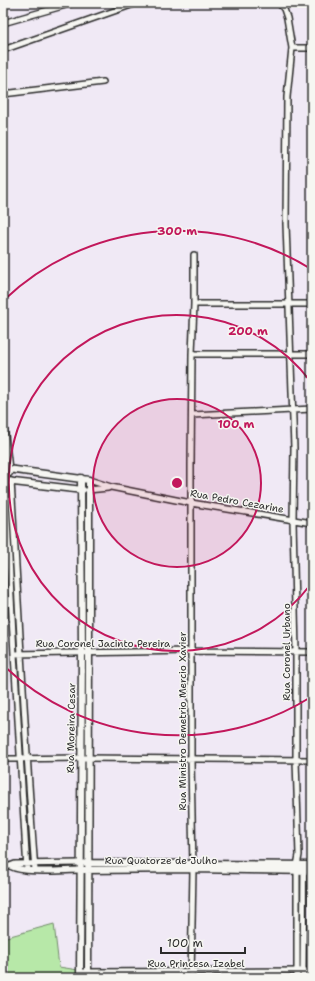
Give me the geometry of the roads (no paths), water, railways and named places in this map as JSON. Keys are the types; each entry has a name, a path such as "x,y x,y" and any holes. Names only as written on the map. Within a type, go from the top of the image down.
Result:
{"street":[{"path":"3,23 73,3"},
{"path":"3,50 136,3"},
{"name":"Rua Coronel Urbano","path":"279,3 284,9 287,18 292,48 287,97 286,224 294,448 293,520 296,652 296,760 299,855 301,868 303,978"},
{"path":"292,48 312,48"},
{"path":"3,94 103,82"},
{"name":"Rua Ministro Demetrio Mercio Xavier","path":"191,976 193,866 190,651 194,255"},
{"path":"194,304 312,304"},
{"path":"192,354 312,354"},
{"path":"192,415 312,409"},
{"path":"3,423 5,470 22,653 23,696 35,870"},
{"name":"Rua Pedro Cezarine","path":"5,470 81,478 111,487 191,503 312,523"},
{"path":"46,485 47,474"},
{"name":"Rua Moreira Cesar","path":"80,975 80,758 82,652 81,478"},
{"path":"6,480 16,697 27,870"},
{"name":"Rua Pedro Cezarine","path":"6,480 88,490 111,487"},
{"name":"Rua Moreira Cesar","path":"88,975 89,480"},
{"name":"Rua Coronel Jacinto Pereira","path":"14,654 190,651 312,652"},
{"path":"16,697 23,696"},
{"path":"3,759 88,758 312,760"},
{"path":"24,811 31,811"},
{"path":"64,863 64,870"},
{"name":"Rua Quatorze de Julho","path":"3,866 15,864 89,863 118,866 301,868 312,865"},
{"name":"Rua Quatorze de Julho","path":"10,866 16,869 27,870 88,870 118,866"},
{"name":"Rua Coronel Urbano","path":"297,978 301,868"},
{"name":"Rua Quatorze de Julho","path":"301,868 312,871"},
{"path":"3,917 3,925"},
{"name":"Rua Princesa Izabel","path":"138,978 297,971 312,972"},
{"name":"Rua Princesa Izabel","path":"80,975 264,978"}]}
